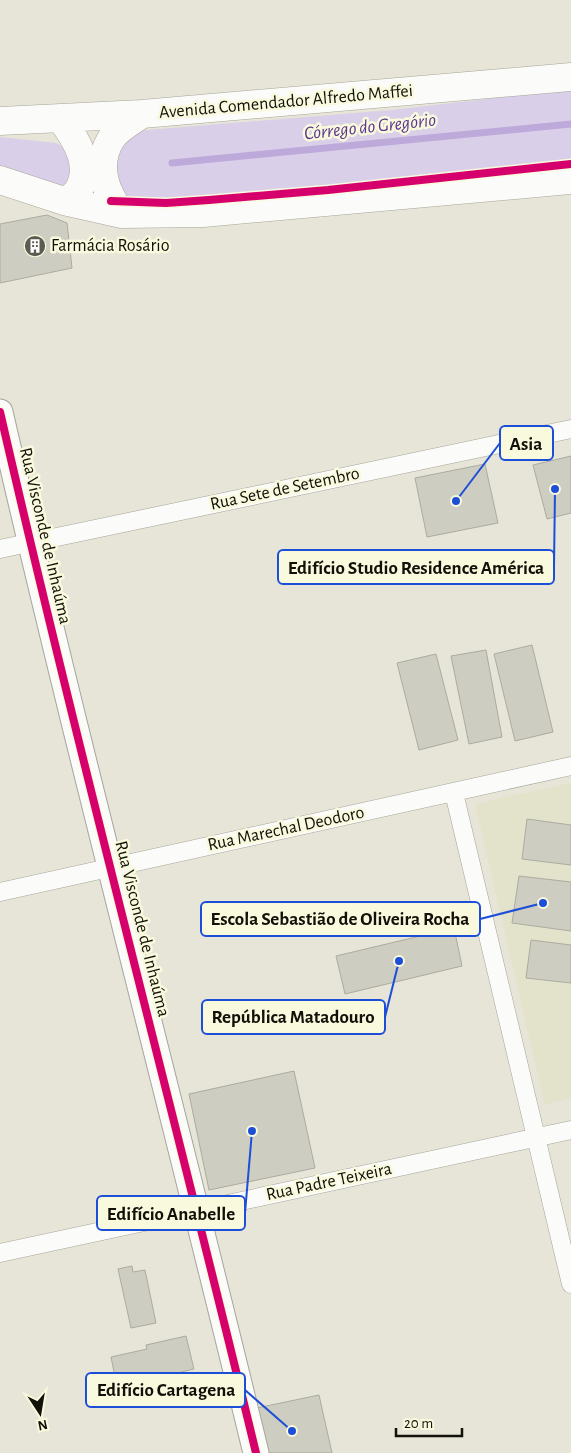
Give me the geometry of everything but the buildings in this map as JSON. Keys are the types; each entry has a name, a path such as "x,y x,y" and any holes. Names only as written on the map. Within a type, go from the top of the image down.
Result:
{"main road":[{"name":"Avenida Comendador Alfredo Maffei","path":"0,121 142,114 571,77"},
{"path":"122,214 111,200 102,173 104,153 112,138 120,129 142,114"},
{"path":"61,118 81,152 84,167 83,180 76,193 64,202"},
{"path":"0,180 64,202 122,214 203,213 571,180"}],"street":[{"name":"Rua Visconde de Inhaúma","path":"0,412 30,542 198,1210 256,1453"},
{"name":"Rua Sete de Setembro","path":"0,549 571,429"},
{"name":"Rua Marechal Deodoro","path":"0,892 571,766"},
{"path":"454,793 571,1284"},
{"name":"Rua Padre Teixeira","path":"0,1252 571,1130"}],"shaded area":[{"path":"571,89 571,171 142,206 123,198 113,177 116,151 135,131 392,110"},
{"path":"0,137 56,143 68,150 76,170 66,187 59,189 0,170"},
{"path":"571,783 571,1098 545,1105 475,804"}],"waterway":[{"name":"Córrego do Gregório","path":"172,163 571,124"}],"cycle path":[{"path":"111,201 166,203 209,200 328,190 571,164"},
{"path":"0,412 62,673 256,1453"}],"place":[{"name":"Farmácia Rosário","path":"35,246"},
{"name":"Edifício Studio Residence América","path":"555,489"},
{"name":"Asia","path":"456,501"},
{"name":"Escola Sebastião de Oliveira Rocha","path":"543,903"},
{"name":"República Matadouro","path":"399,961"},
{"name":"Edifício Anabelle","path":"252,1131"},
{"name":"Edifício Cartagena","path":"292,1431"}]}
